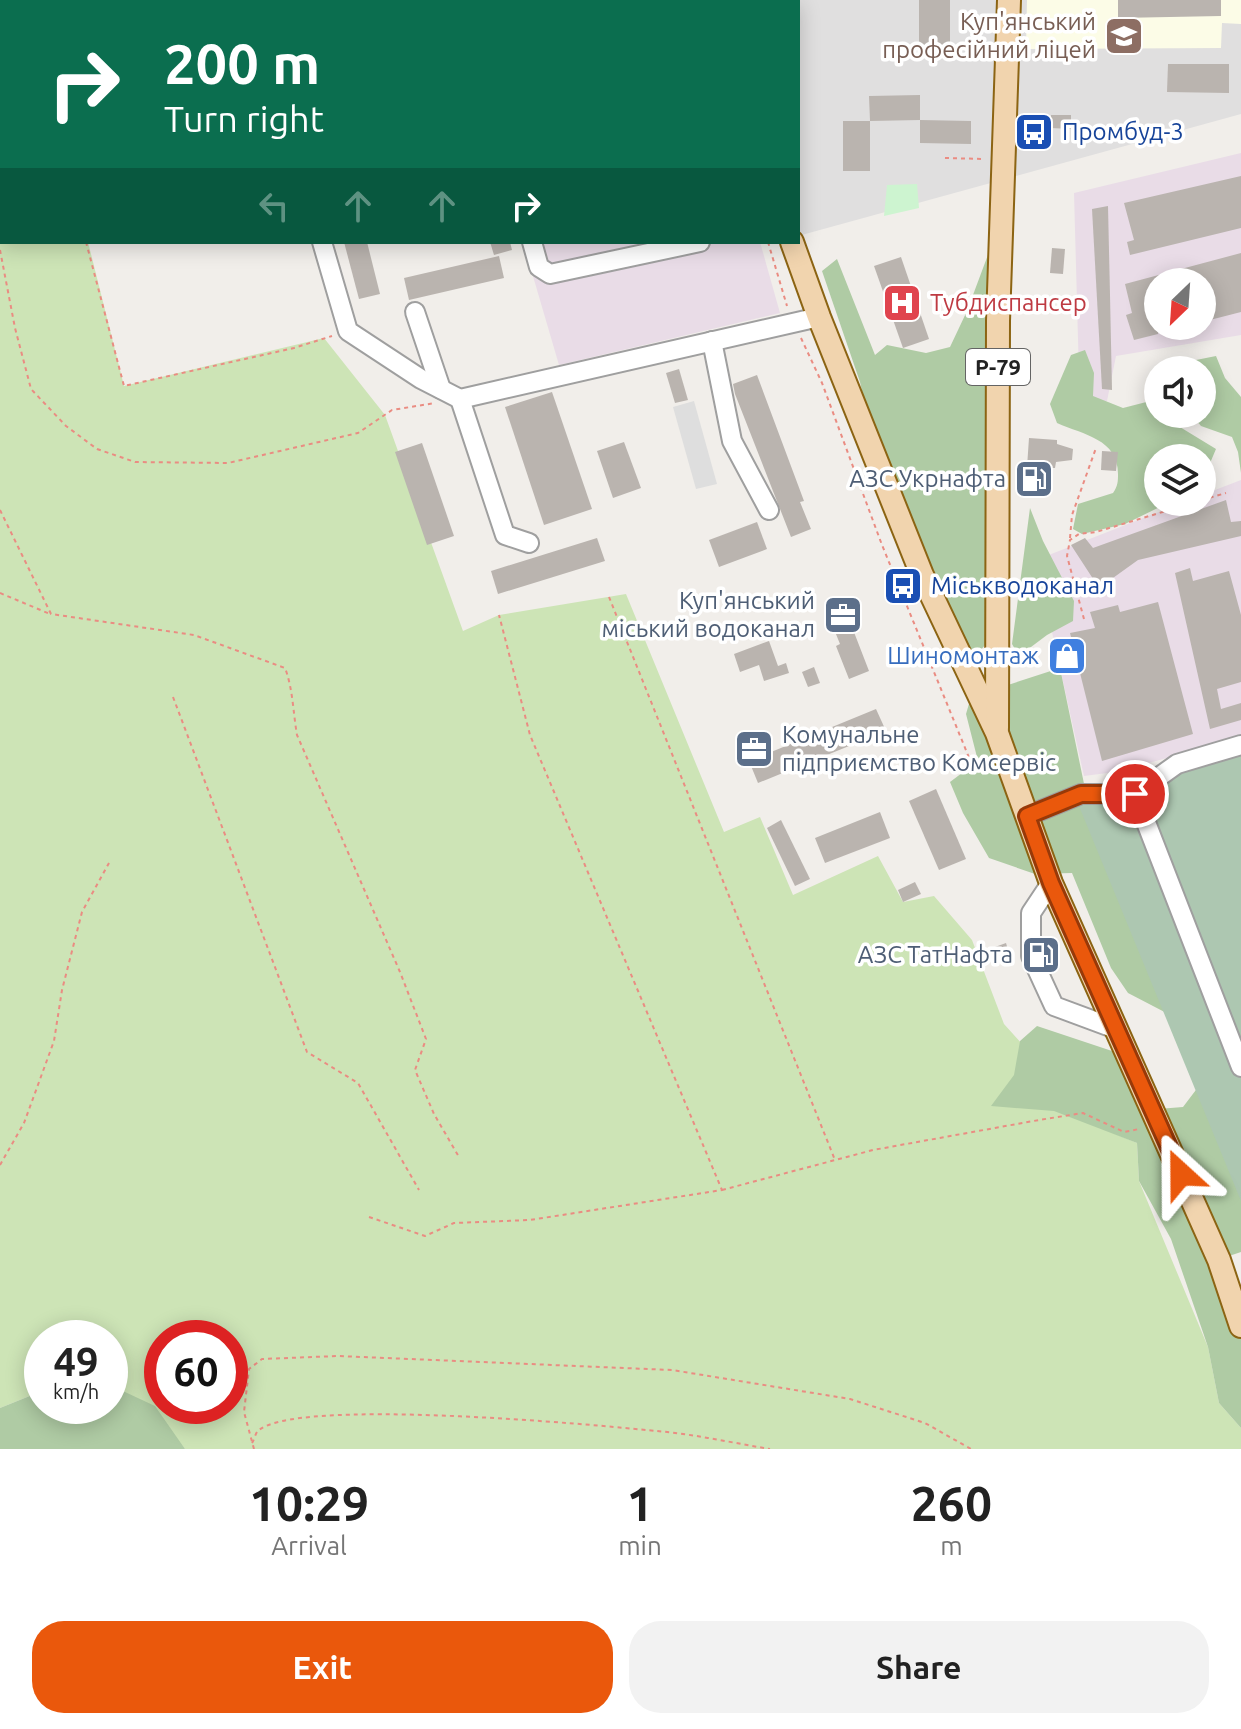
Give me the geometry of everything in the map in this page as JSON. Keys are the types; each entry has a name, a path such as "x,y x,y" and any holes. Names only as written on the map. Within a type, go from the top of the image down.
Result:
{"main road":[{"name":"Р-79","path":"997,733 998,321 1009,0"},
{"name":"Р-79","path":"793,244 922,575 997,733 1051,883 1219,1260 1241,1326"}],"lane":[{"path":"323,244 348,331 460,399 819,317"},
{"path":"533,244 539,267 550,274 691,244"},
{"path":"415,312 441,389"},
{"path":"712,341 732,441 769,510"},
{"path":"460,399 505,535 529,543"},
{"path":"1027,816 1081,794 1135,794 1177,764 1241,745"},
{"path":"1135,794 1241,1067"},
{"path":"1051,883 1031,913 1031,956 1054,1006 1116,1029"}],"path":[{"path":"87,244 124,386 294,348 348,331"},
{"path":"769,244 794,322 822,383 882,545 970,760"},
{"path":"0,250 31,389 66,426 97,449 135,462 228,463 358,433 392,410 460,399"},
{"path":"1084,619 1068,551 1072,515 1096,448"},
{"path":"1216,496 1226,493"},
{"path":"0,510 51,614"},
{"path":"1068,551 1070,540 1079,534 1149,516"},
{"path":"0,593 51,614 194,635 285,668 291,685 297,735 426,1039 415,1070 434,1114 459,1157"},
{"path":"609,597 835,1160"},
{"path":"499,615 530,735 722,1190"},
{"path":"173,697 307,1052 358,1083 419,1190"},
{"path":"0,1165 24,1123 54,1041 62,990 82,912 109,863"},
{"path":"369,1217 425,1236 454,1223 530,1220 722,1190 873,1150 1053,1117 1083,1113 1124,1132 1141,1129 1155,1116"},
{"path":"254,1449 244,1412 249,1369 262,1359 338,1356 672,1370 850,1399 925,1423 971,1449"},
{"path":"252,1443 258,1432 269,1425 308,1416 419,1414 658,1431 770,1449"}],"shaded area":[{"path":"800,0 1241,0 1241,114 800,235"},
{"name":"Куп'янський професійний ліцей","path":"1027,0 1241,0 1241,24 1222,23 1221,48 1026,49"},
{"path":"1241,153 1241,335 1216,339 1216,268 1144,268 1144,340 1211,340 1116,356 1107,401 1080,411 1074,193"},
{"path":"524,244 761,244 780,313 559,365"},
{"path":"694,401 717,484 696,489 673,407"},
{"path":"1241,480 1241,738 1115,772 1084,776 1036,560 1148,516 1216,516 1216,490"},
{"path":"1241,752 1241,1201 1079,806"}],"green space":[{"path":"917,184 919,208 884,216 887,185"},
{"path":"995,236 988,642 974,657 952,628 876,453 860,382 822,271 837,259 875,355 887,345 926,353 950,347"},
{"path":"0,244 88,244 124,386 324,338 385,415 463,631 499,615 626,594 724,832 760,817 793,895 878,856 903,902 934,896 972,940 1004,1024 1096,1126 1137,1143 1139,1181 1208,1347 1219,1403 1241,1428 1241,1449 185,1449 155,1424 248,1424 248,1320 144,1320 144,1415 128,1401 128,1320 24,1320 24,1398 0,1408"},
{"path":"1085,350 1094,373 1093,396 1123,408 1144,403 1144,428 1182,428 1208,444 1144,444 1144,515 1125,524 1082,534 1073,529 1078,504 1113,493 1118,477 1116,462 1106,446 1057,423 1050,404 1071,355"},
{"path":"1216,356 1225,378 1241,397 1241,473 1232,437 1207,428 1216,428"},
{"path":"1030,508 1074,601 1073,621 1019,656 1012,644"},
{"path":"1060,668 1088,803 1178,1019 1128,993 1111,968 1072,873 1035,874 989,858 963,813 950,782 978,761 966,714 971,697"},
{"path":"1037,1026 1139,1060 1158,1109 1183,1107 1205,1078 1241,1072 1241,1252 1214,1261 1241,1318 1241,1428 1219,1403 1208,1347 1171,1239 1139,1181 1137,1143 1054,1111 991,1106 1014,1075 1020,1041"},
{"path":"128,1393 144,1401 144,1424 168,1424 185,1449 0,1449 0,1408 24,1398 24,1424 128,1424"}],"building":[{"path":"919,0 950,0 950,53 919,53"},
{"path":"1118,0 1221,0 1221,16 1118,18"},
{"path":"1168,64 1229,64 1229,93 1167,92"},
{"path":"920,95 920,120 870,121 869,96"},
{"path":"1051,115 1071,115 1071,129 1051,128"},
{"path":"920,120 971,121 971,144 920,143"},
{"path":"843,121 870,121 870,171 843,171"},
{"path":"1040,128 1051,128 1051,148 1040,148"},
{"path":"1241,176 1241,228 1130,255 1127,242 1134,240 1124,203"},
{"path":"1108,206 1112,390 1102,389 1092,209"},
{"path":"345,244 368,244 380,294 359,299"},
{"path":"491,244 510,244 512,250 494,255"},
{"path":"1052,248 1065,249 1063,274 1050,273"},
{"path":"1241,253 1241,312 1216,318 1216,268 1185,268"},
{"path":"499,256 504,278 409,300 404,278"},
{"name":"Тубдиспансер","path":"901,257 929,339 903,348 874,266"},
{"path":"1144,279 1144,338 1134,340 1126,315 1132,313 1125,284"},
{"path":"679,369 688,400 675,403 666,373"},
{"path":"757,375 804,501 800,502 811,529 791,537 735,394 733,384"},
{"path":"552,392 592,509 544,525 505,407"},
{"path":"1029,438 1057,440 1057,444 1073,449 1072,460 1056,462 1055,468 1027,467"},
{"path":"624,442 641,488 613,498 597,451"},
{"path":"422,443 454,536 427,545 395,452"},
{"path":"1102,451 1118,452 1116,471 1101,470"},
{"path":"1226,500 1231,522 1241,521 1241,536 1138,560 1099,588 1071,545 1085,538 1093,548 1182,516 1216,516 1216,504"},
{"path":"757,522 767,549 719,567 709,540"},
{"path":"597,538 605,561 498,594 491,571"},
{"path":"1190,568 1193,581 1229,571 1241,615 1241,682 1217,689 1221,709 1241,703 1241,720 1210,729 1175,573"},
{"path":"851,596 862,623 852,627 869,671 849,679 836,646 840,644 825,607"},
{"path":"1158,602 1193,734 1102,761 1070,633 1095,628 1090,612 1118,605 1120,612"},
{"path":"769,641 778,666 786,663 789,673 764,681 759,665 740,672 734,654"},
{"path":"814,667 820,683 808,687 802,672"},
{"path":"876,709 886,731 758,783 749,761"},
{"path":"936,789 966,859 939,870 909,801"},
{"path":"880,812 890,838 825,863 815,838"},
{"path":"781,820 810,879 795,886 767,828"},
{"path":"915,882 921,894 903,902 898,890"},
{"path":"1006,943 1011,960 1001,964 995,947"}],"place":[{"name":"Куп'янський професійний ліцей","path":"1124,36"},
{"name":"Промбуд-3","path":"1034,132"},
{"name":"Тубдиспансер","path":"902,303"},
{"name":"АЗС Укрнафта","path":"1034,479"},
{"name":"Міськводоканал","path":"903,586"},
{"name":"Куп'янський міський водоканал","path":"843,615"},
{"name":"Шиномонтаж","path":"1067,656"},
{"name":"Комунальне пiдприємство Комсервiс","path":"754,749"},
{"name":"АЗС ТатНафта","path":"1041,955"}],"route":[{"path":"1135,794 1081,794 1027,816 1051,883 1181,1174"}]}
